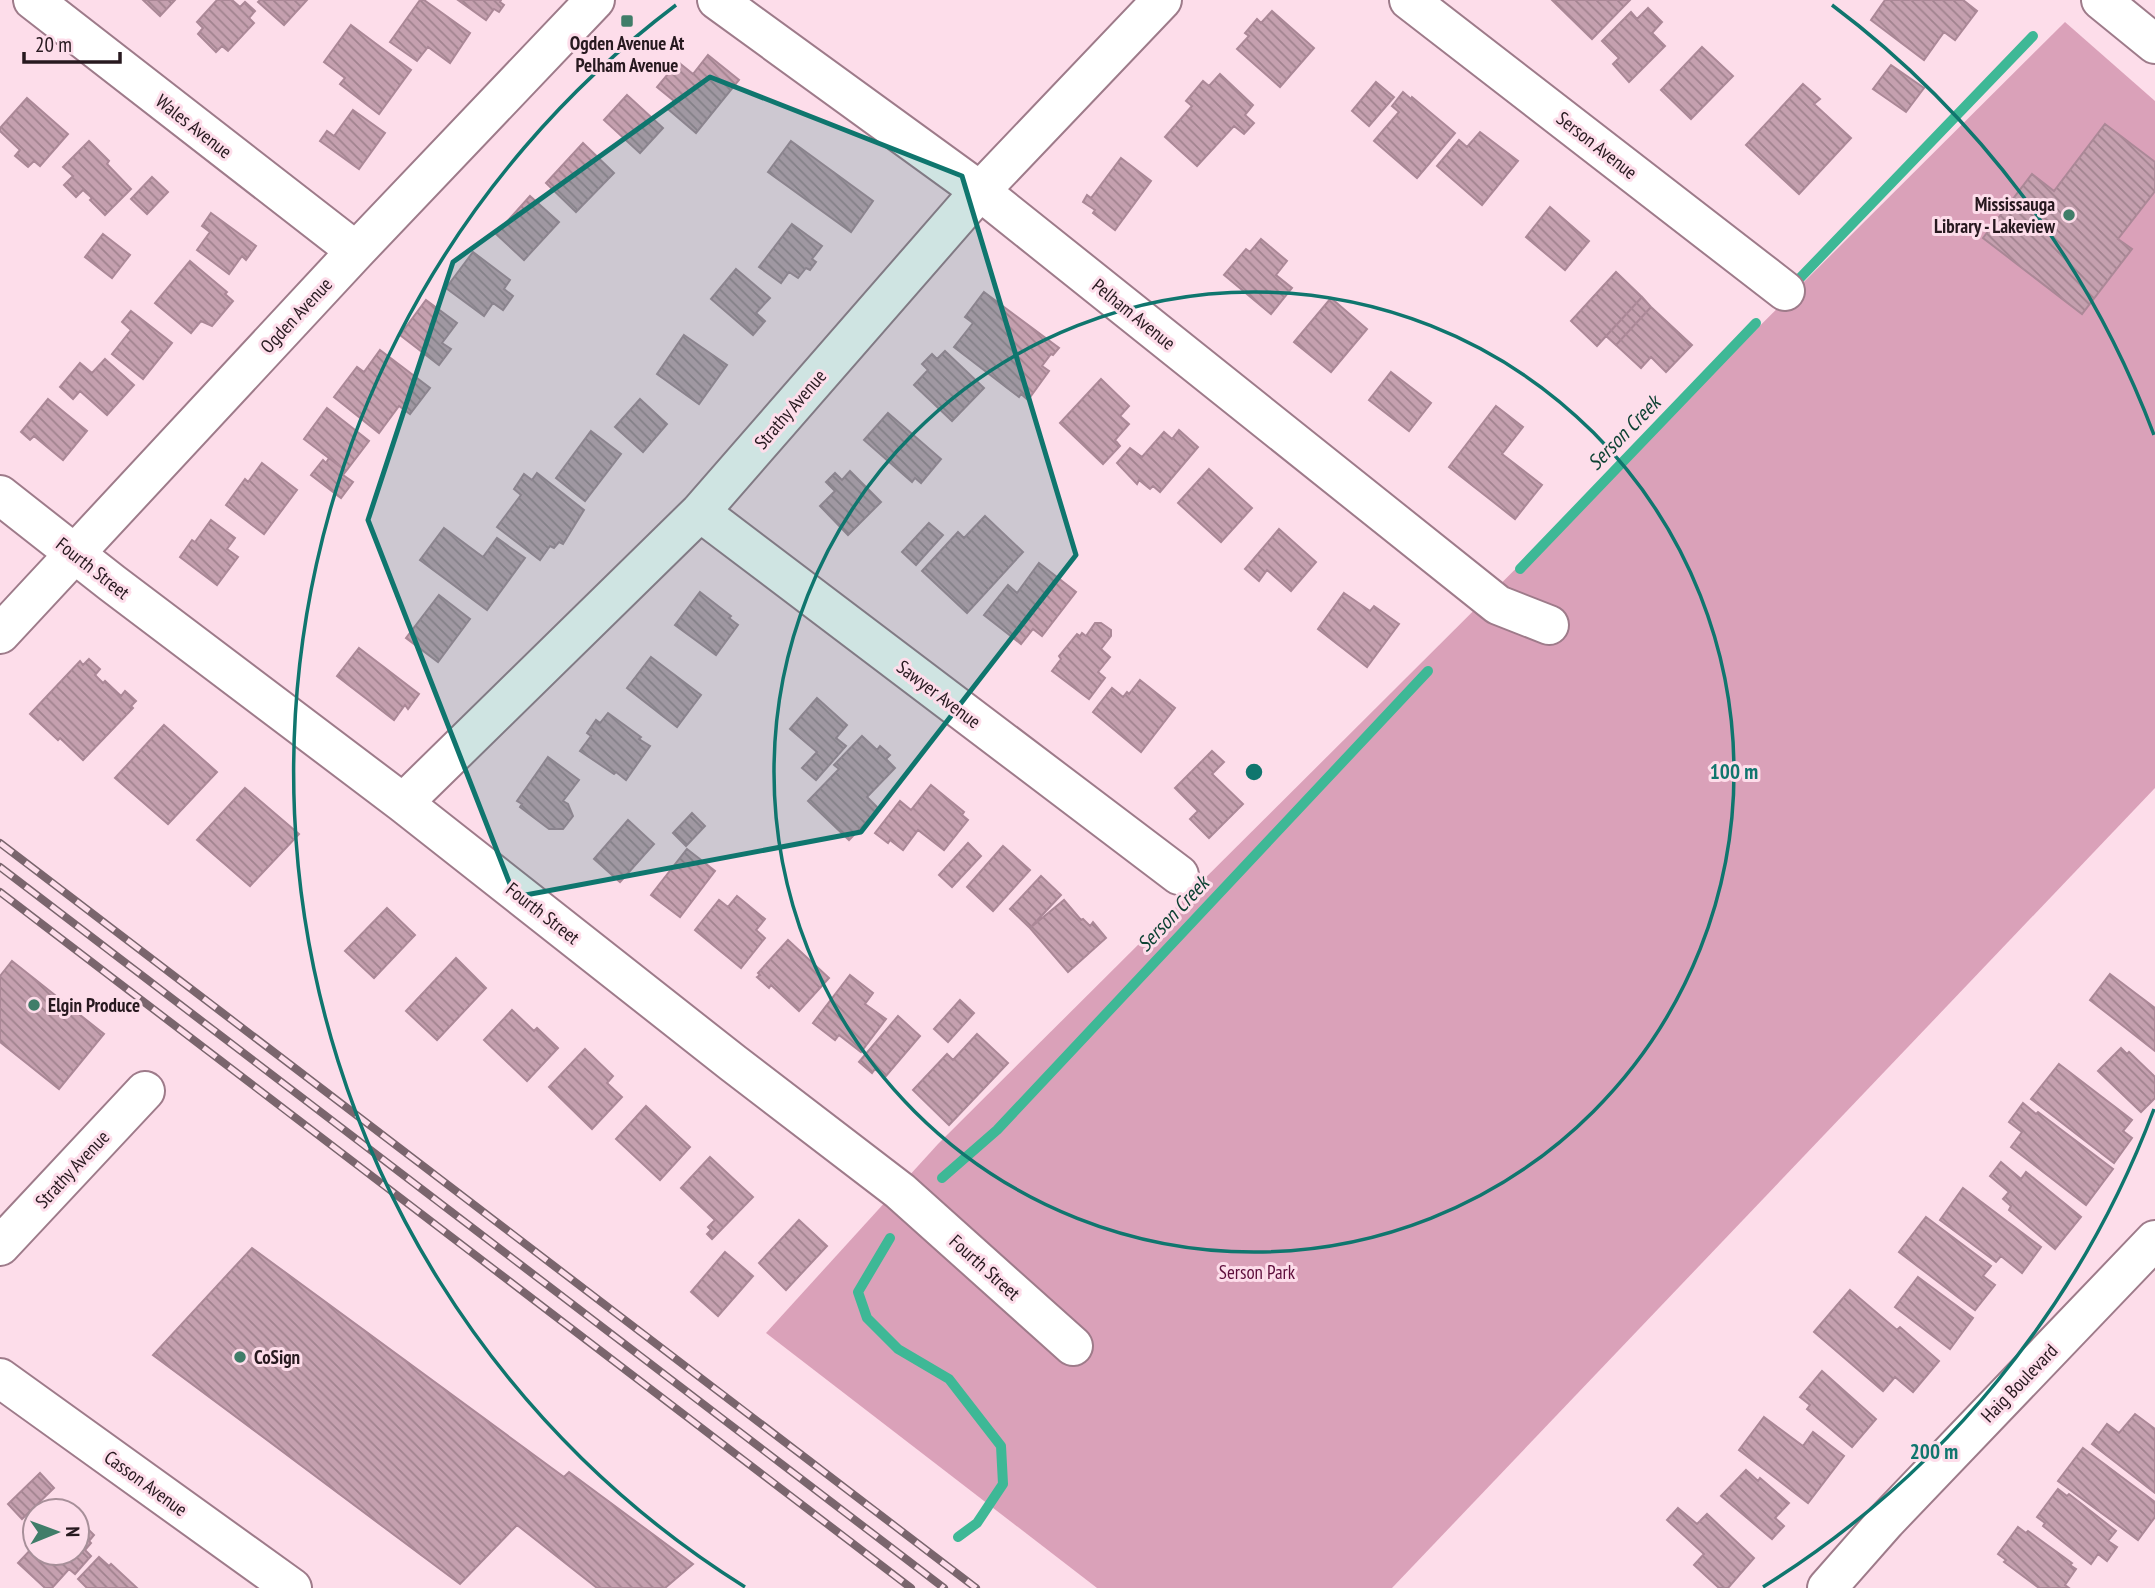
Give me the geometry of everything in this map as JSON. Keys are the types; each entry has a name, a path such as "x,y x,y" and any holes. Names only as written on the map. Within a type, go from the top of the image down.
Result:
{"street":[{"name":"Wales Avenue","path":"33,0 356,251"},
{"name":"Ogden Avenue","path":"0,634 356,251 595,0"},
{"name":"Pelham Avenue","path":"717,0 980,191 1498,605 1549,625"},
{"name":"Strathy Avenue","path":"403,803 700,512 980,191 1162,0"},
{"name":"Serson Avenue","path":"1409,0 1785,291"},
{"path":"2101,0 2155,44"},
{"name":"Fourth Street","path":"0,495 403,803 900,1191 1073,1346"},
{"name":"Sawyer Avenue","path":"700,512 1179,875"},
{"name":"Strathy Avenue","path":"0,1246 145,1091"},
{"name":"Haig Boulevard","path":"1827,1588 1886,1521 2155,1240"},
{"name":"Casson Avenue","path":"0,1378 292,1588"}],"highlighted area":[{"path":"710,77 962,176 1076,555 861,832 515,897 368,520 453,262"}],"green space":[{"name":"Serson Park","path":"2065,22 2155,101 2155,788 1392,1588 1097,1588 766,1333 938,1144"}],"building":[{"path":"143,0 175,0 160,16"},
{"path":"217,0 232,0 240,7 245,2 255,11 249,18 254,23 228,51 222,46 216,52 198,34 203,28 197,22"},
{"path":"307,0 284,25 258,2"},
{"path":"420,0 424,0 470,33 450,63 428,47 417,61 390,42"},
{"path":"458,0 501,0 504,5 499,12 494,9 486,20"},
{"path":"1552,0 1630,0 1592,39"},
{"path":"1885,0 1963,0 1977,11 1955,40 1944,32 1924,60 1871,20"},
{"path":"1648,8 1662,22 1652,33 1665,46 1629,82 1613,64 1619,58 1602,41 1631,12 1637,19"},
{"path":"1272,11 1314,48 1280,87 1237,49 1249,36 1245,33 1257,19 1261,23"},
{"path":"351,25 411,70 379,114 340,84 345,78 324,62"},
{"path":"1702,47 1733,76 1691,119 1661,90"},
{"path":"708,55 739,80 696,133 668,109 674,101 657,87 678,62 693,74"},
{"path":"1891,65 1924,88 1906,112 1873,89"},
{"path":"1220,74 1253,105 1245,115 1254,123 1244,134 1234,126 1197,166 1165,137 1192,106 1186,101 1203,81 1209,86"},
{"path":"1376,82 1394,97 1369,126 1352,111"},
{"path":"1803,84 1820,99 1814,104 1851,138 1799,194 1746,145"},
{"path":"1403,92 1455,133 1417,178 1374,141 1399,112 1392,106"},
{"path":"627,95 663,128 640,153 604,120"},
{"path":"27,98 68,134 40,166 34,161 28,167 15,156 20,150 0,131"},
{"path":"353,110 385,133 359,169 320,141 327,131 334,136"},
{"name":"Mississauga Library - Lakeview","path":"2105,124 2155,162 2155,191 2118,239 2132,249 2082,314 1983,238 2032,174 2054,191"},
{"path":"1480,132 1518,161 1482,205 1437,166 1459,140 1467,147"},
{"path":"89,141 131,189 105,215 83,190 76,197 64,185 73,176 63,167"},
{"path":"791,141 873,201 851,232 768,172"},
{"path":"583,143 614,173 576,212 546,183"},
{"path":"1121,158 1151,181 1115,230 1083,202 1087,195 1091,198"},
{"path":"152,177 168,192 147,214 131,199"},
{"path":"530,196 559,222 524,260 496,234"},
{"path":"1550,207 1589,241 1565,270 1526,237"},
{"path":"211,213 256,246 246,260 242,256 229,274 197,250 210,232 202,226"},
{"path":"792,224 822,246 812,259 816,262 810,270 806,268 798,278 789,272 781,283 759,267"},
{"path":"103,234 130,255 112,278 85,257"},
{"path":"1261,239 1287,261 1276,275 1292,288 1271,314 1224,275 1246,249 1250,252"},
{"path":"473,252 510,280 504,289 513,296 503,310 493,303 484,316 446,288"},
{"path":"190,261 227,292 225,294 233,301 212,326 201,321 191,333 155,303"},
{"path":"736,269 770,298 756,313 765,321 753,335 711,299"},
{"path":"1616,272 1642,297 1597,346 1571,321"},
{"path":"984,292 1059,348 1042,366 1049,371 1028,400 1021,394 1019,397 954,347 973,323 965,317"},
{"path":"1642,297 1651,307 1616,345 1606,336"},
{"path":"1331,298 1367,329 1331,372 1294,342"},
{"path":"426,300 457,323 442,343 451,349 439,365 400,335"},
{"path":"1651,307 1692,345 1666,372 1651,357 1641,368 1616,345"},
{"path":"131,311 172,343 143,379 112,354 131,330 122,322"},
{"path":"684,335 727,365 699,404 657,374"},
{"path":"380,350 430,388 410,414 399,406 379,433 334,397 357,367 364,372"},
{"path":"945,351 984,388 952,421 914,385 928,370 922,364 932,354 937,359"},
{"path":"105,359 134,385 107,415 80,391 73,399 60,387 80,363 92,373"},
{"path":"1391,372 1431,403 1409,431 1369,400"},
{"path":"1101,379 1129,406 1120,416 1129,424 1115,440 1120,446 1103,464 1060,423"},
{"path":"48,399 87,431 63,460 34,436 30,440 21,432"},
{"path":"640,399 667,424 643,452 615,427"},
{"path":"1496,406 1523,427 1502,454 1542,485 1515,519 1449,467"},
{"path":"327,408 369,441 346,471 304,439"},
{"path":"888,413 941,459 921,483 915,478 912,482 864,440"},
{"path":"1179,430 1198,447 1160,492 1153,486 1150,489 1139,480 1137,484 1117,463 1130,448 1142,457 1164,432 1172,439"},
{"path":"591,431 621,454 585,501 556,478"},
{"path":"329,458 346,471 343,475 353,482 341,498 311,475 323,460 326,463"},
{"path":"262,463 297,490 264,534 226,505 245,479 248,482"},
{"path":"1209,469 1252,508 1221,542 1178,503"},
{"path":"850,471 881,502 848,535 820,506 835,491 826,482 835,473 842,480"},
{"path":"537,473 584,510 563,544 559,542 554,548 550,546 540,560 497,527 521,495 514,489 524,474 532,480"},
{"path":"985,516 1023,552 967,613 922,571 958,532 964,538"},
{"path":"211,520 235,538 227,549 238,557 217,585 180,557"},
{"path":"929,523 943,535 916,565 902,552"},
{"path":"444,528 483,557 497,538 525,558 487,610 420,560"},
{"path":"1279,529 1316,562 1291,591 1267,570 1259,581 1245,569"},
{"path":"1039,563 1076,592 1042,636 1033,629 1021,644 984,615 1008,585 1017,593"},
{"path":"700,592 731,616 729,618 738,625 716,655 675,625"},
{"path":"1344,593 1370,611 1374,606 1399,624 1367,667 1318,629"},
{"path":"439,595 470,619 438,662 406,638"},
{"path":"1095,623 1101,623 1111,630 1111,636 1101,649 1110,657 1098,672 1105,678 1089,699 1052,671 1061,659 1059,656 1077,634 1086,636"},
{"path":"359,648 419,694 408,709 405,705 394,720 337,676"},
{"path":"651,657 701,695 677,727 627,688"},
{"path":"89,659 100,669 95,675 103,683 105,681 121,696 125,691 136,701 131,706 133,708 83,760 30,714 80,661 83,665"},
{"path":"1140,680 1175,708 1141,752 1093,712 1112,688 1123,697 1127,692 1129,694"},
{"path":"817,698 847,725 836,738 846,746 816,780 802,768 817,752 790,729"},
{"path":"608,713 650,746 626,780 580,751 591,736 587,733 596,720 600,723"},
{"path":"164,725 217,772 168,824 115,778"},
{"path":"862,736 877,750 880,746 890,755 886,759 895,768 867,797 879,809 849,840 808,801 839,769 834,765"},
{"path":"1212,751 1224,762 1212,774 1243,804 1209,838 1190,819 1198,811 1175,788"},
{"path":"548,757 579,780 563,801 568,804 573,816 563,829 549,829 520,807 522,804 517,801"},
{"path":"931,785 964,812 962,815 968,820 944,850 918,830 903,850 875,833 900,801 911,810"},
{"path":"245,788 299,834 250,886 197,840"},
{"path":"692,813 705,826 686,846 673,833"},
{"path":"628,820 654,844 620,882 594,859"},
{"path":"968,843 981,856 952,887 939,875"},
{"path":"1003,846 1030,870 993,911 967,887"},
{"path":"687,849 715,871 680,917 651,895"},
{"path":"1041,876 1061,895 1030,928 1010,909"},
{"path":"737,896 765,919 756,930 765,938 741,968 695,930 719,900 728,907"},
{"path":"1064,900 1081,920 1090,926 1093,922 1106,938 1068,972 1030,928"},
{"path":"387,908 415,935 374,978 345,951"},
{"path":"788,940 829,978 799,1011 771,985 769,988 757,977"},
{"path":"456,958 486,988 437,1040 406,1011"},
{"name":"Elgin Produce","path":"12,961 104,1034 59,1089 0,1042 0,976"},
{"path":"2110,974 2155,1008 2155,1051 2090,1000"},
{"path":"850,975 873,993 865,1004 886,1019 861,1052 839,1035 835,1040 813,1023"},
{"path":"960,1000 974,1013 948,1042 934,1029"},
{"path":"512,1010 534,1031 537,1028 558,1048 527,1081 484,1040"},
{"path":"898,1016 920,1036 885,1077 875,1069 872,1073 859,1062"},
{"path":"977,1034 1008,1063 949,1125 913,1090 947,1054 953,1060"},
{"path":"2121,1048 2127,1054 2129,1052 2155,1077 2155,1098 2141,1112 2098,1071"},
{"path":"585,1049 613,1076 607,1083 622,1097 592,1129 549,1087"},
{"path":"2059,1064 2132,1120 2123,1131 2132,1138 2114,1163 2031,1099"},
{"path":"2023,1103 2113,1169 2086,1205 2011,1147 2022,1132 2009,1122"},
{"path":"646,1106 690,1147 660,1180 616,1139"},
{"path":"710,1157 753,1197 712,1239 707,1234 711,1230 708,1227 715,1220 681,1188"},
{"path":"2001,1162 2021,1179 2026,1172 2081,1217 2055,1249 2009,1210 2011,1206 2003,1199 2009,1192 1990,1176"},
{"path":"1963,1188 2041,1247 2022,1273 2001,1256 1996,1262 1940,1220"},
{"path":"1926,1217 1991,1266 1983,1276 1995,1285 1975,1310 1899,1252"},
{"path":"799,1220 827,1246 786,1290 759,1263"},
{"path":"252,1248 564,1477 569,1472 693,1564 665,1588 597,1588 517,1525 460,1584 153,1355"},
{"path":"725,1252 753,1276 718,1316 691,1292"},
{"path":"1918,1277 1973,1318 1950,1349 1895,1307"},
{"path":"1850,1290 1897,1330 1900,1327 1939,1361 1913,1392 1895,1377 1883,1391 1814,1332"},
{"path":"1822,1371 1876,1419 1852,1447 1807,1409 1810,1405 1800,1397"},
{"path":"2135,1414 2155,1429 2155,1493 2092,1444 2107,1424 2119,1433"},
{"path":"1764,1417 1803,1446 1813,1432 1844,1456 1808,1503 1739,1450"},
{"path":"2083,1448 2155,1502 2155,1517 2138,1540 2058,1481"},
{"path":"1746,1470 1758,1481 1760,1478 1789,1503 1775,1518 1784,1526 1772,1539 1721,1496"},
{"path":"40,1473 54,1488 45,1497 21,1497 21,1518 8,1504"},
{"path":"2058,1489 2067,1496 2069,1494 2116,1531 2108,1541 2117,1547 2107,1561 2098,1554 2091,1564 2043,1526 2045,1523 2037,1517"},
{"path":"1678,1508 1697,1524 1707,1514 1754,1558 1728,1588 1719,1588 1694,1565 1704,1554 1667,1520"},
{"path":"2018,1527 2026,1533 2028,1531 2072,1563 2070,1565 2076,1569 2065,1585 2069,1588 2039,1588 2004,1562 2006,1560 1998,1554"},
{"path":"99,1557 109,1566 111,1564 137,1588 87,1588 78,1579"},
{"path":"22,1567 81,1567 75,1574 69,1569 52,1588 45,1588"}],"waterway":[{"name":"Serson Creek","path":"1800,278 2033,36"},
{"name":"Serson Creek","path":"1520,569 1756,323"},
{"name":"Serson Creek","path":"942,1178 997,1130 1428,671"},
{"name":"Serson Creek","path":"890,1238 858,1292 867,1318 898,1349 949,1379 1001,1446 1003,1484 977,1523 958,1537"}],"railway":[{"path":"0,843 976,1588"},
{"path":"0,867 944,1588"},
{"path":"0,892 911,1588"}],"place":[{"name":"Ogden Avenue At Pelham Avenue","path":"627,21"},
{"name":"Mississauga Library - Lakeview","path":"2069,215"},
{"name":"Elgin Produce","path":"34,1005"},
{"name":"CoSign","path":"240,1357"}]}
